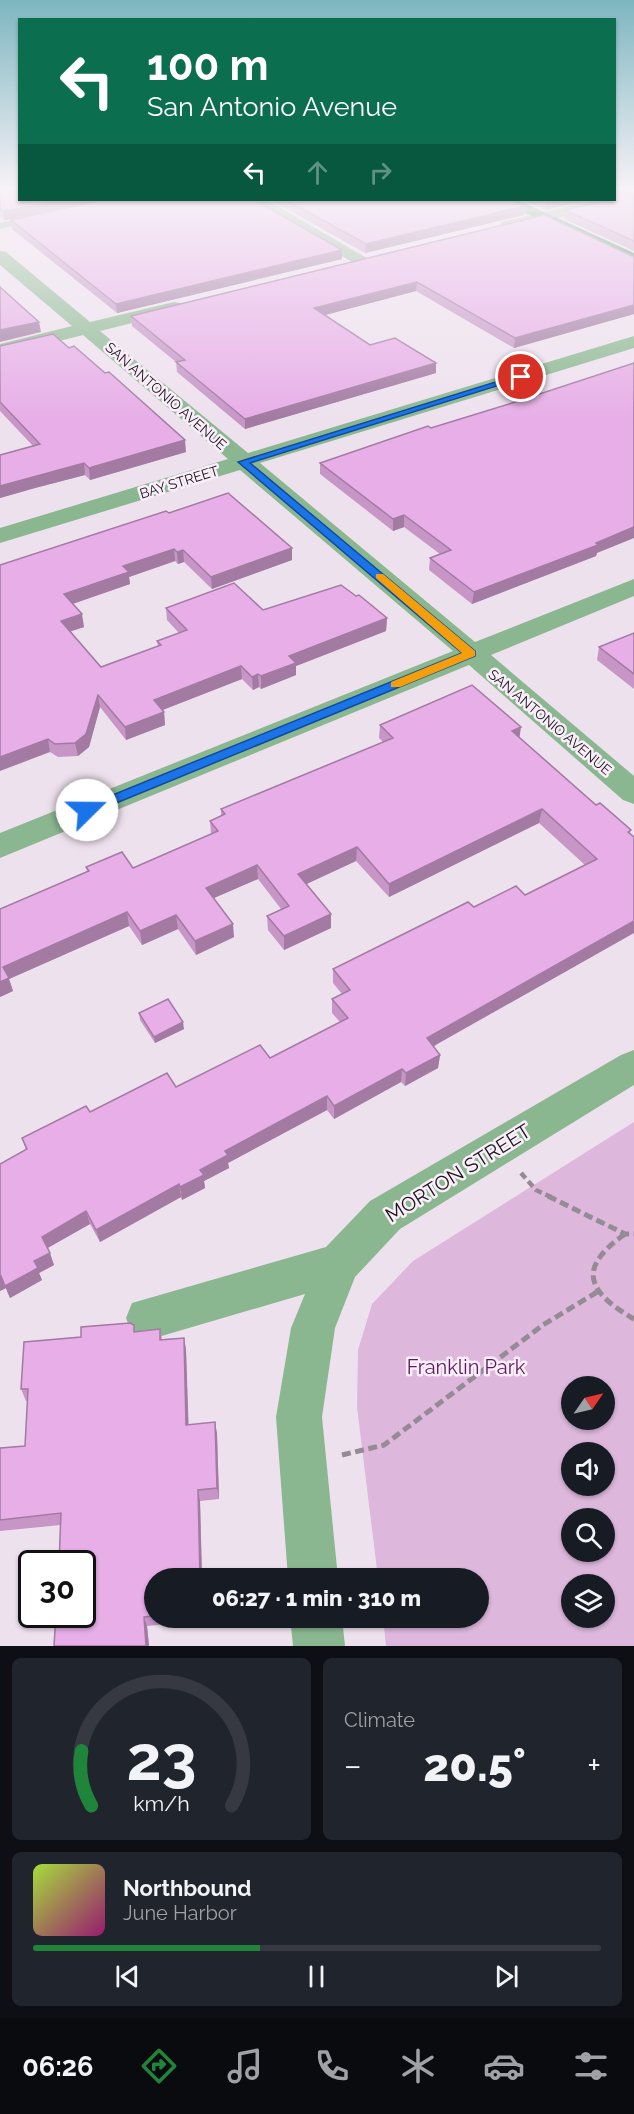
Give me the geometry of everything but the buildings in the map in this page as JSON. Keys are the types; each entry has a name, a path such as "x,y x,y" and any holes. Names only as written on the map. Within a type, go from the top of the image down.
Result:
{"street":[{"name":"SAN ANTONIO AVENUE","path":"12,266 634,793"},
{"path":"0,350 195,302"},
{"name":"BAY STREET","path":"0,536 634,342"},
{"path":"0,846 634,587"},
{"name":"MORTON STREET","path":"339,1264 385,1215 634,1066"},
{"path":"148,1318 339,1264"},
{"path":"312,1568 299,1417 313,1328 339,1264"},
{"path":"317,1628 319,1646"}],"path":[{"path":"499,1147 536,1190 625,1234 634,1234"},
{"path":"625,1234 599,1255 593,1273 597,1293 615,1308 634,1319"},
{"path":"303,1463 384,1445 543,1325 597,1293"}],"green space":[{"name":"Franklin Park","path":"634,1122 634,1646 386,1646 384,1628 489,1628 489,1568 377,1568 357,1407 358,1350 372,1304 413,1261"}],"slow traffic":[{"path":"380,576 470,653 395,684"}],"route":[{"path":"87,810 470,653 243,462 521,377"}]}
